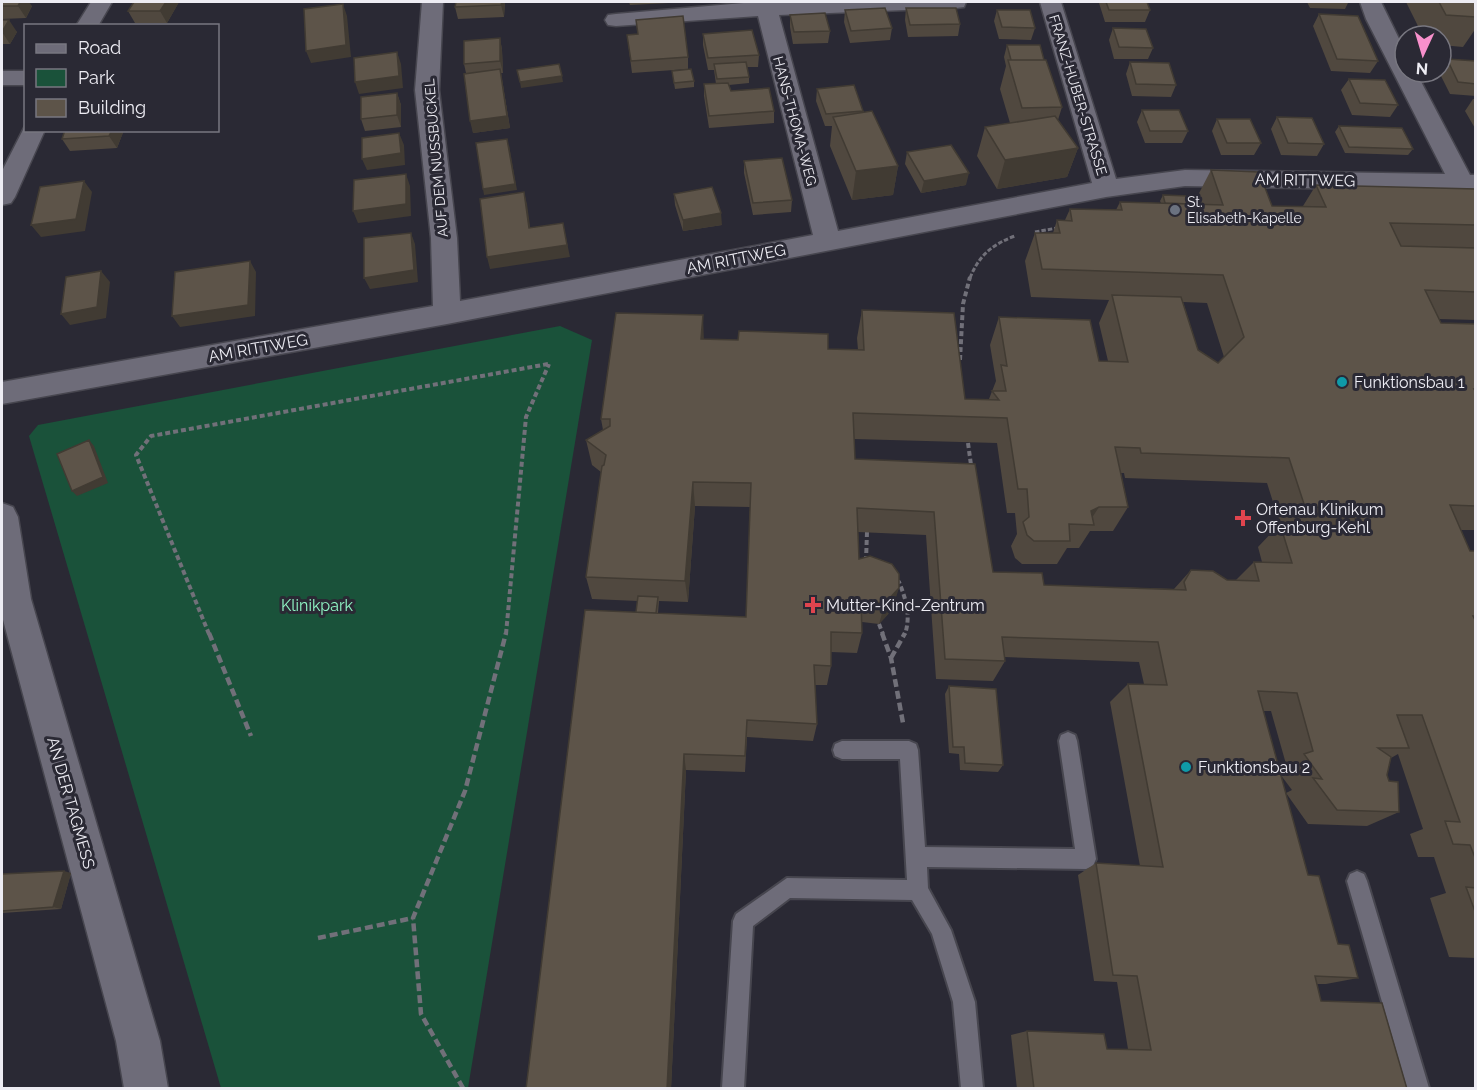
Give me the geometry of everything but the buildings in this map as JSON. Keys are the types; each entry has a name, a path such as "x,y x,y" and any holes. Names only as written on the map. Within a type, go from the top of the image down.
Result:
{"street":[{"path":"88,24 101,2"},
{"name":"AUF DEM NUSSBUCKEL","path":"432,2 427,90 444,238 447,315"},
{"path":"616,20 765,5 956,2"},
{"name":"FRANZ-HUBER-STRASSE","path":"1050,2 1106,189"},
{"path":"1371,2 1377,19 1469,183"},
{"name":"HANS-THOMA-WEG","path":"765,5 828,241"},
{"path":"2,78 24,78"},
{"path":"2,197 32,132"},
{"name":"AM RITTWEG","path":"2,393 447,315 1106,189 1185,178 1469,183"},
{"name":"AN DER TAGMESS","path":"2,517 14,599 138,1041 146,1089"}],"lane":[{"path":"916,857 1086,859 1068,741"},
{"path":"842,750 909,750 918,890 941,930 964,1002 972,1089"},
{"path":"1357,881 1418,1089"},
{"path":"733,1089 743,921 787,888 918,890"}],"path":[{"path":"1033,233 1067,226"},
{"path":"960,363 960,315 969,277 985,252 1011,237 1022,235"},
{"path":"251,736 136,454 151,436 549,364 526,417 506,633 465,791 413,918 421,1014 463,1089"},
{"path":"960,464 972,465 969,443"},
{"path":"866,569 867,532"},
{"path":"891,579 899,582 909,607 905,640 891,658"},
{"path":"879,624 891,658 909,750"},
{"path":"318,938 413,918"}],"green space":[{"name":"Klinikpark","path":"560,326 592,340 468,1088 221,1088 29,436 38,425"}],"place":[{"name":"St. Elisabeth-Kapelle","path":"1175,210"},
{"name":"Funktionsbau 1","path":"1342,382"},
{"name":"Ortenau Klinikum Offenburg-Kehl","path":"1243,518"},
{"name":"Mutter-Kind-Zentrum","path":"813,605"},
{"name":"Funktionsbau 2","path":"1186,767"}]}
